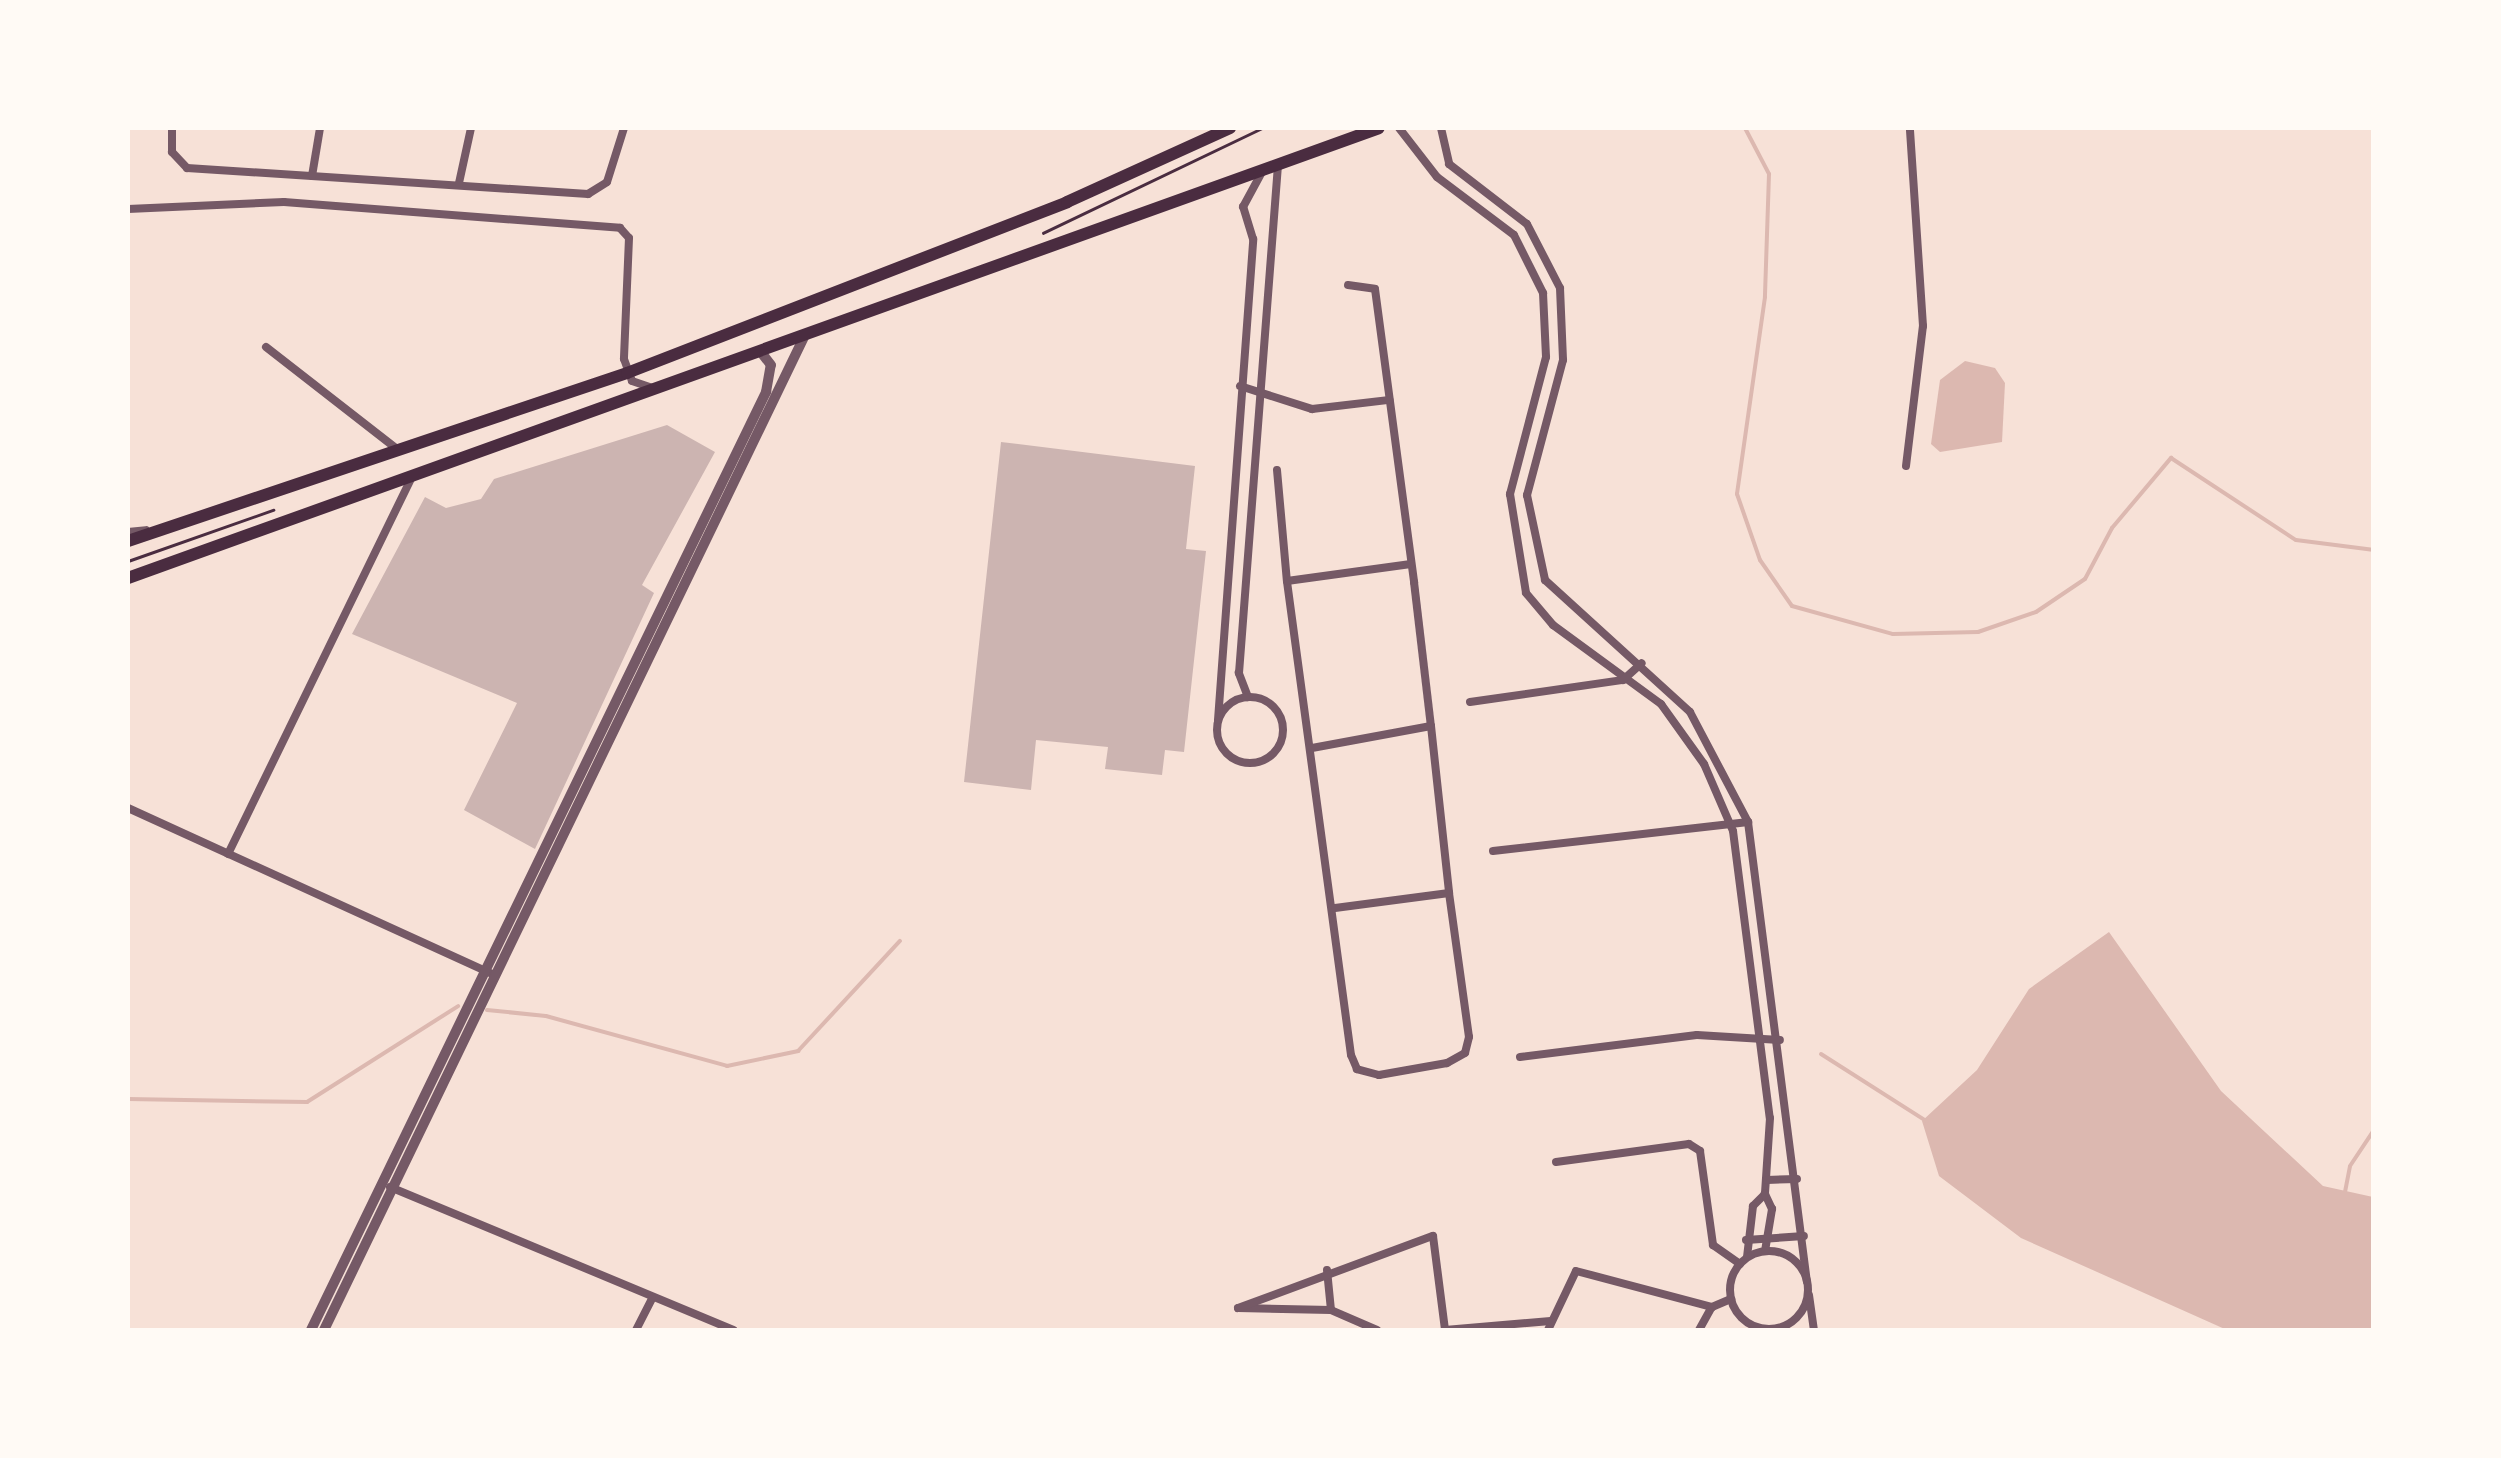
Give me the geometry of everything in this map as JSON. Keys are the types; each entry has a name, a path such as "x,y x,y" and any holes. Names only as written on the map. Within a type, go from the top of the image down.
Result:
{"highway":[{"path":"128,541 401,452 627,372 1067,202 1230,128"},
{"path":"128,578 1379,128"}],"street":[{"path":"172,128 172,152 187,168 588,194 612,174 624,128"},
{"path":"312,176 320,128"},
{"path":"459,183 471,128"},
{"path":"1399,128 1437,177 1514,235 1544,292 1546,356 1516,447 1512,542 1519,577 1542,616 1632,676 1691,743 1731,824 1764,1041 1764,1251"},
{"path":"1440,128 1449,164 1526,224 1560,288 1563,360 1529,472 1532,539 1540,569 1558,598 1642,663 1705,733 1748,822 1780,1040 1814,1330"},
{"path":"1906,466 1924,326 1910,128"},
{"path":"1264,170 1244,207 1253,239 1218,720 1228,755 1268,758 1282,720 1248,697 1239,673 1278,164"},
{"path":"128,209 284,202 620,228 629,238 627,372 660,389"},
{"path":"1277,470 1288,580 1353,1063 1390,1075 1448,1063 1469,1044 1376,289 1348,285"},
{"path":"324,1330 387,1186 489,972 541,864 578,801 651,619 805,335"},
{"path":"266,347 401,452"},
{"path":"541,864 566,796 663,624 768,387 772,366 760,352"},
{"path":"1240,386 1261,388 1312,409 1389,400"},
{"path":"228,854 411,479"},
{"path":"128,532 180,526"},
{"path":"1512,542 1532,539"},
{"path":"1288,580 1411,564"},
{"path":"1519,577 1540,569"},
{"path":"1542,616 1558,598"},
{"path":"1564,632 1576,614"},
{"path":"651,619 663,624"},
{"path":"1470,702 1632,676 1642,663"},
{"path":"1218,720 1248,697"},
{"path":"1312,748 1432,726"},
{"path":"566,796 578,801"},
{"path":"128,808 489,972"},
{"path":"1493,851 1748,822"},
{"path":"1335,908 1449,893"},
{"path":"1520,1057 1696,1035 1780,1040"},
{"path":"1556,1162 1689,1144 1700,1151 1713,1244 1744,1260"},
{"path":"1766,1180 1797,1179"},
{"path":"387,1186 734,1330"},
{"path":"310,1330 387,1186"},
{"path":"1731,1299 1746,1240 1765,1194"},
{"path":"1746,1240 1767,1235 1804,1236"},
{"path":"1377,1330 1330,1310 1238,1308 1327,1270 1433,1236 1445,1330 1549,1326 1576,1271 1712,1306 1731,1299"},
{"path":"1744,1260 1764,1251 1792,1258 1808,1285"},
{"path":"1327,1270 1330,1310"},
{"path":"1731,1299 1765,1330 1791,1322 1808,1285"},
{"path":"636,1330 652,1299"},
{"path":"1699,1330 1712,1306"}],"shaded area":[{"path":"1965,361 1995,368 2005,383 2002,442 1940,452 1931,444 1940,380"},
{"path":"2109,932 2221,1091 2323,1186 2373,1197 2373,1330 2227,1330 2021,1238 1939,1176 1922,1121 1977,1070 2029,989"}],"building":[{"path":"667,425 715,452 642,585 654,593 535,849 464,810 517,703 352,634 425,497 446,508 481,499 494,479"},
{"path":"1001,442 1195,466 1186,549 1206,551 1184,752 1165,750 1162,775 1105,769 1108,747 1036,740 1031,790 964,782"}],"waterway":[{"path":"1745,128 1769,174 1765,297 1737,494 1760,560 1792,606 1893,634 1978,632 2036,612 2085,579 2112,528 2171,458 2296,540 2374,550"},
{"path":"487,1010 546,1016 727,1066 798,1051 900,941"},
{"path":"128,1099 307,1102 458,1006"},
{"path":"1821,1054 1926,1121"},
{"path":"2345,1192 2350,1166 2374,1130"}]}
